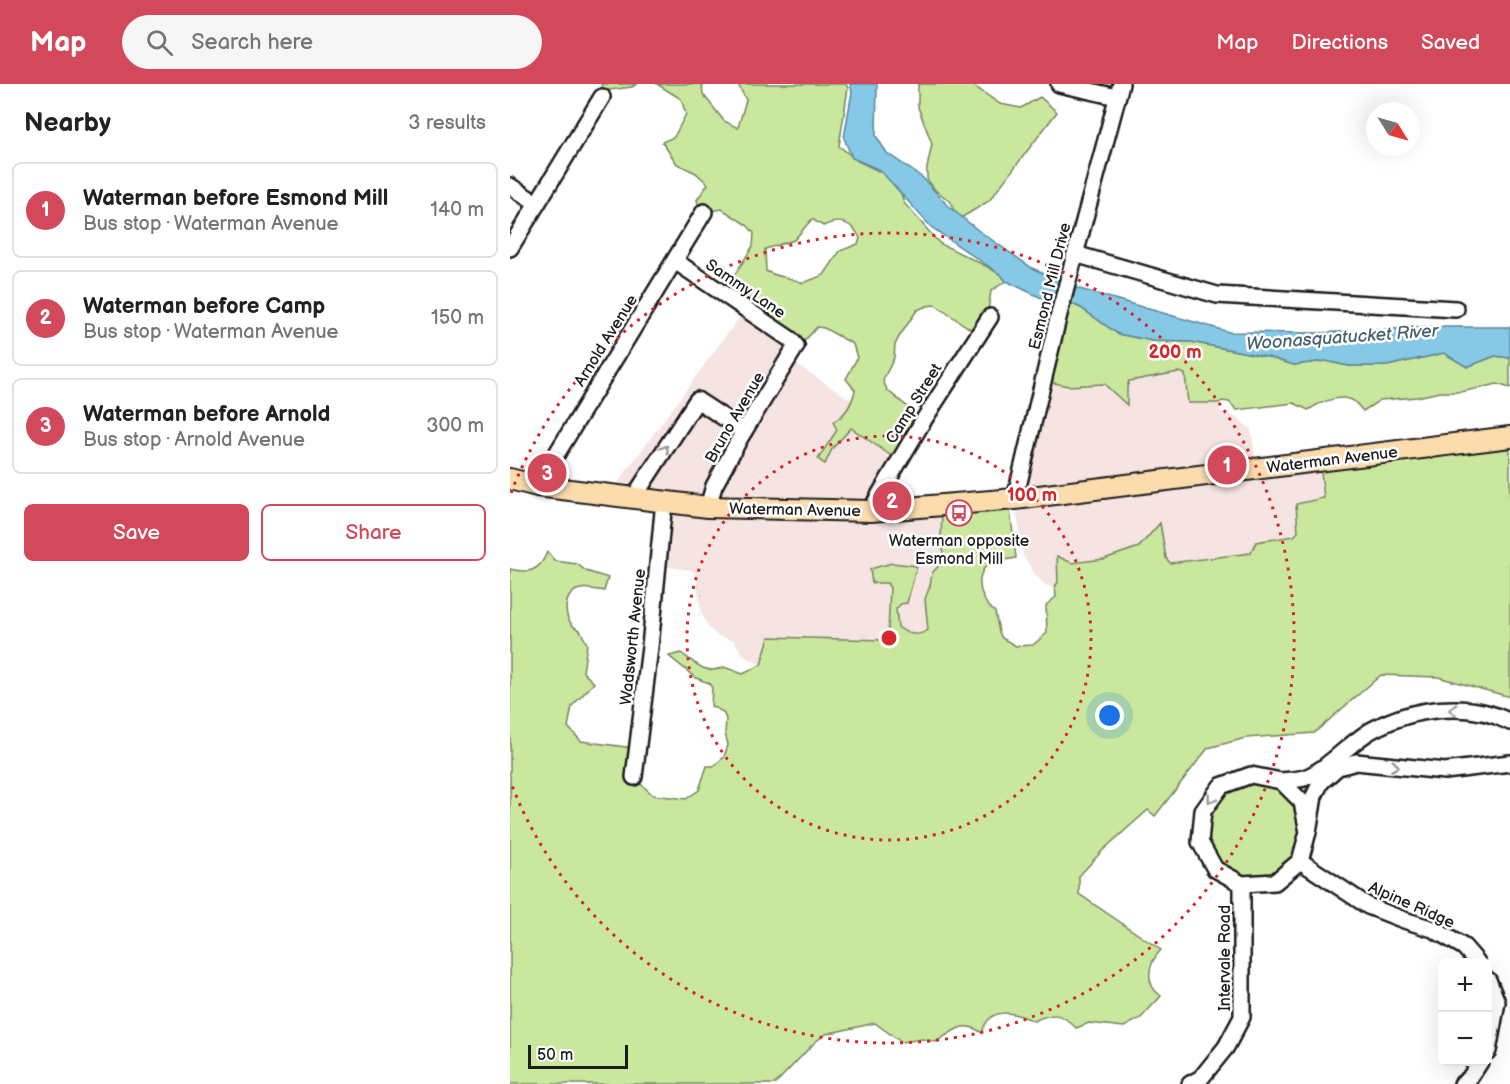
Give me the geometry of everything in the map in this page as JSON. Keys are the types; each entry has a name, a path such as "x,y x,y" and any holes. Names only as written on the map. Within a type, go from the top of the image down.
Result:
{"main road":[{"name":"Waterman Avenue","path":"510,479 537,486 708,507 871,511 1016,499 1510,437"}],"street":[{"path":"1059,84 1119,90"},
{"name":"Esmond Mill Drive","path":"1016,499 1074,254 1119,90"},
{"path":"510,248 602,97"},
{"path":"510,186 537,204"},
{"name":"Arnold Avenue","path":"537,486 704,212"},
{"path":"1074,254 1217,295 1456,309"},
{"name":"Sammy Lane","path":"675,261 790,339 796,346"},
{"name":"Camp Street","path":"871,511 923,421 990,317"},
{"name":"Bruno Avenue","path":"708,507 714,486 744,430 796,346"},
{"path":"634,497 697,400 744,430"},
{"name":"Wadsworth Avenue","path":"634,777 650,647 664,501"},
{"path":"1510,722 1481,712 1458,709 1431,710 1403,716 1371,730 1305,778 1281,781 1251,775 1221,786 1203,811 1200,842 1215,869 1242,884 1275,882 1300,861 1314,796 1321,782 1338,767 1356,762 1445,771 1510,763"},
{"path":"1281,781 1302,802 1308,832"},
{"name":"Alpine Ridge","path":"1300,861 1368,906 1433,929 1464,947 1473,958"},
{"name":"Intervale Road","path":"1190,1084 1201,1078 1226,1047 1242,1017 1242,884"},
{"path":"1492,990 1497,1002 1492,1029"},
{"path":"1462,1084 1477,1066"}],"shaded area":[{"path":"744,311 791,344 790,360 853,401 819,459 825,464 832,449 851,428 893,457 868,504 942,512 941,539 944,560 932,573 925,599 928,630 923,633 907,633 898,627 896,609 907,603 887,583 890,588 888,634 883,640 769,637 761,665 744,656 733,640 718,636 709,628 701,613 696,574 690,570 660,566 665,503 611,492"},
{"path":"1179,372 1185,374 1189,403 1219,403 1221,412 1238,418 1251,430 1257,468 1320,463 1324,498 1296,504 1298,532 1294,536 1256,542 1251,553 1170,563 1166,559 1160,524 1139,547 1104,559 1072,563 1055,587 1047,586 1036,576 1023,555 1015,501 1041,380 1104,384 1127,404 1129,381"}],"green space":[{"path":"601,84 637,84 632,87 602,91"},
{"path":"657,84 702,84 703,94 724,121 738,128 746,100 738,84 846,84 848,88 839,146 858,161 897,180 904,203 939,243 988,267 1006,281 991,291 987,317 975,332 935,305 917,310 899,337 895,345 894,358 883,380 887,390 920,417 893,457 851,428 832,449 825,464 818,459 837,430 833,422 845,412 854,395 855,390 846,379 857,358 853,344 824,328 817,327 800,346 727,295 735,274 753,246 754,233 747,225 722,209 700,213 697,200 708,184 696,173 677,164 662,142 674,137 686,114 681,99","holes":["812,219 823,226 839,222 849,225 860,238 858,244 840,251 824,275 803,283 766,271 765,249 794,240"]},
{"path":"918,84 971,84 1000,104 1021,108 1040,97 1057,112 989,201 961,218 953,209 951,202 935,190 927,179 932,144 918,107"},
{"path":"1062,299 1081,308 1118,334 1153,341 1191,342 1268,357 1294,365 1325,361 1349,366 1387,366 1444,353 1467,367 1495,356 1510,358 1510,388 1497,384 1461,392 1440,392 1417,397 1380,400 1363,411 1347,398 1323,402 1308,410 1294,403 1237,410 1229,402 1222,401 1219,403 1188,403 1185,374 1179,372 1129,381 1127,405 1104,384 1068,386 1041,380 1052,322 1048,321"},
{"path":"1510,438 1510,697 1438,677 1381,675 1314,733 1246,738 1208,748 1155,816 1148,810 1103,850 1079,876 1079,894 1161,950 1153,961 1150,980 1161,996 1141,1018 1124,1027 1089,1023 1076,1028 1061,1016 1046,1016 1034,1021 1018,1015 1003,1013 990,1018 982,1033 970,1027 964,1027 936,1042 923,1039 901,1042 875,1023 826,1034 815,1042 775,1084 510,1084 510,569 528,571 533,569 541,563 547,552 555,561 577,564 586,571 608,578 604,591 580,589 569,596 567,602 566,609 570,622 580,630 587,644 583,672 594,683 572,706 568,727 581,741 633,748 632,776 653,795 686,799 699,790 707,766 714,766 724,757 728,745 725,733 726,719 723,712 711,706 712,688 709,683 696,678 669,656 681,653 707,669 724,667 743,674 761,665 769,637 883,640 888,634 890,588 887,583 872,583 870,569 892,563 917,566 907,603 901,604 896,609 898,627 913,634 928,630 925,599 932,573 944,560 941,539 942,512 1009,501 1016,558 987,565 981,577 981,590 986,603 995,612 1002,638 1016,646 1033,645 1047,633 1046,605 1056,597 1057,556 1072,563 1104,559 1139,547 1160,523 1166,558 1170,563 1251,553 1256,542 1294,536 1298,532 1296,504 1324,498 1320,463"},
{"path":"1246,771 1304,778 1306,787 1302,865 1255,889 1203,852 1210,796"}],"water":[{"name":"Woonasquatucket River","path":"850,84 877,84 876,136 887,153 923,178 948,206 979,231 1032,268 1076,288 1229,332 1318,333 1432,327 1510,327 1510,358 1495,356 1467,367 1444,353 1387,366 1349,366 1325,361 1294,365 1268,357 1191,342 1153,341 1118,334 1081,308 1062,299 1058,306 1006,281 1001,275 931,227 880,170 852,158 844,138 852,92"}],"place":[{"name":"Waterman before Esmond Mill","path":"1227,465"},
{"name":"Waterman before Arnold","path":"547,473"},
{"name":"Waterman before Camp","path":"892,501"},
{"name":"Waterman opposite Esmond Mill","path":"959,513"}]}
